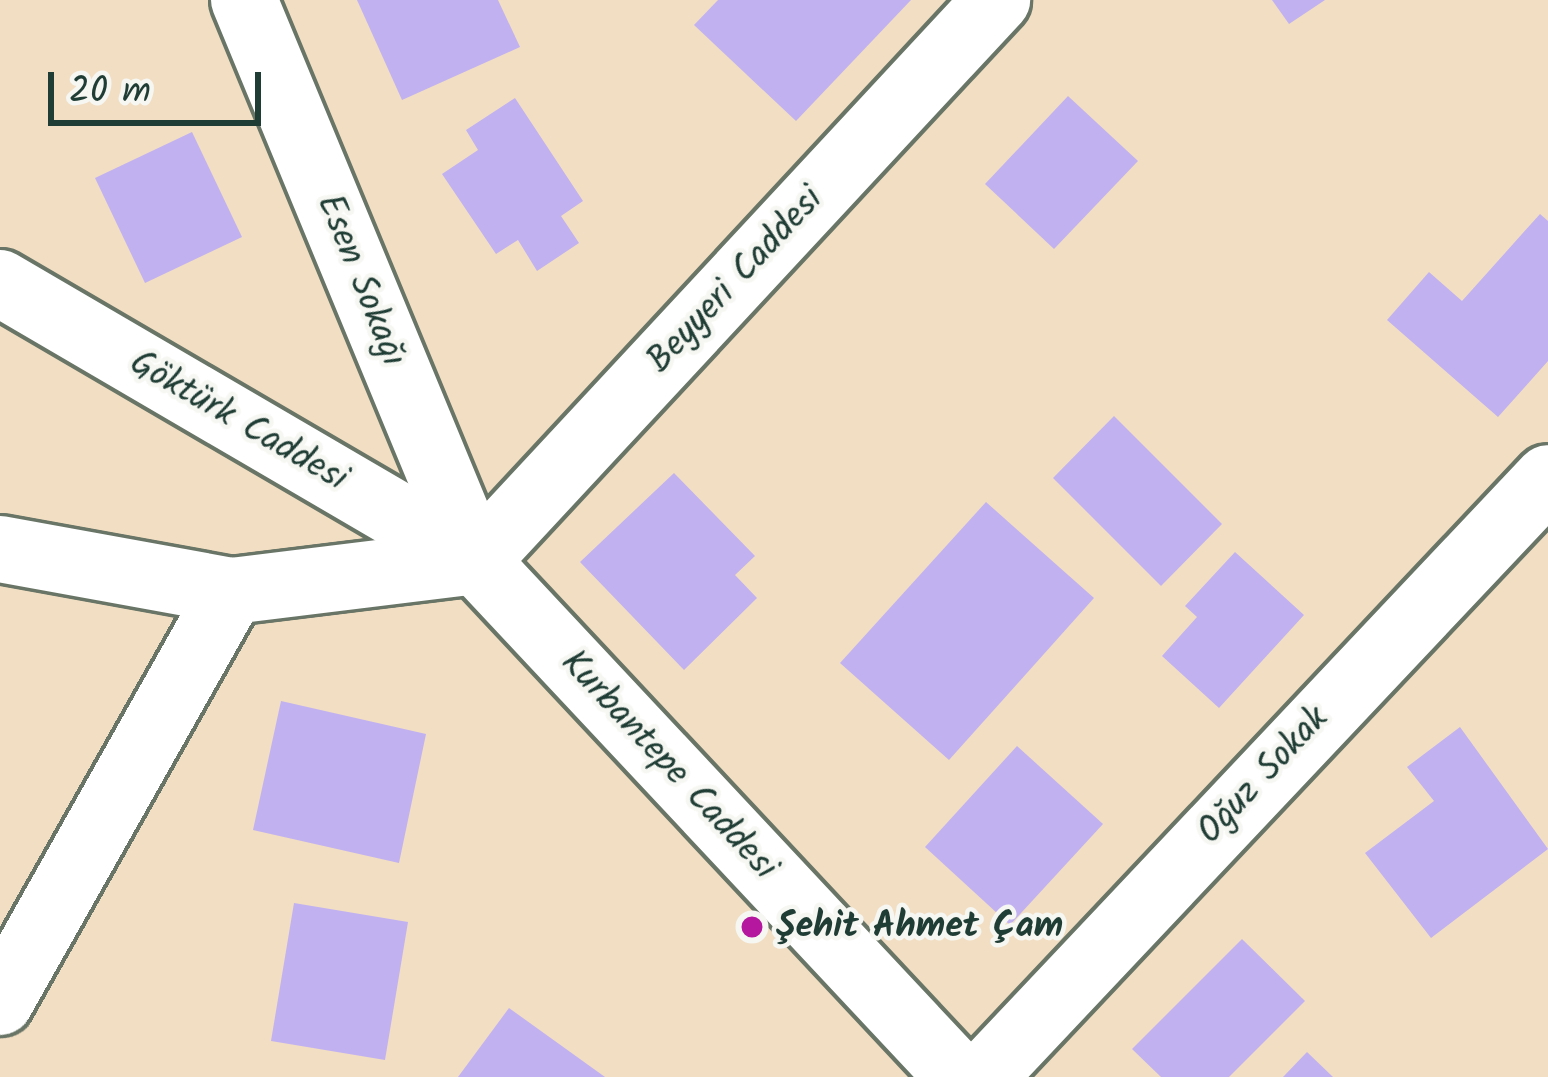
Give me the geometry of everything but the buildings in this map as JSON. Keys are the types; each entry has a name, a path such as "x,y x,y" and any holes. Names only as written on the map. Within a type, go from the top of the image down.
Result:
{"street":[{"name":"Esen Sokağı","path":"244,0 476,561"},
{"name":"Beyyeri Caddesi","path":"476,561 997,0"},
{"name":"Göktürk Caddesi","path":"0,283 476,561"},
{"name":"Oğuz Sokak","path":"983,1077 1548,478"},
{"path":"0,549 232,591 476,561"},
{"name":"Kurbantepe Caddesi","path":"476,561 959,1077"},
{"path":"0,1002 232,591"}],"place":[{"name":"Şehit Ahmet Çam","path":"752,927"}]}
